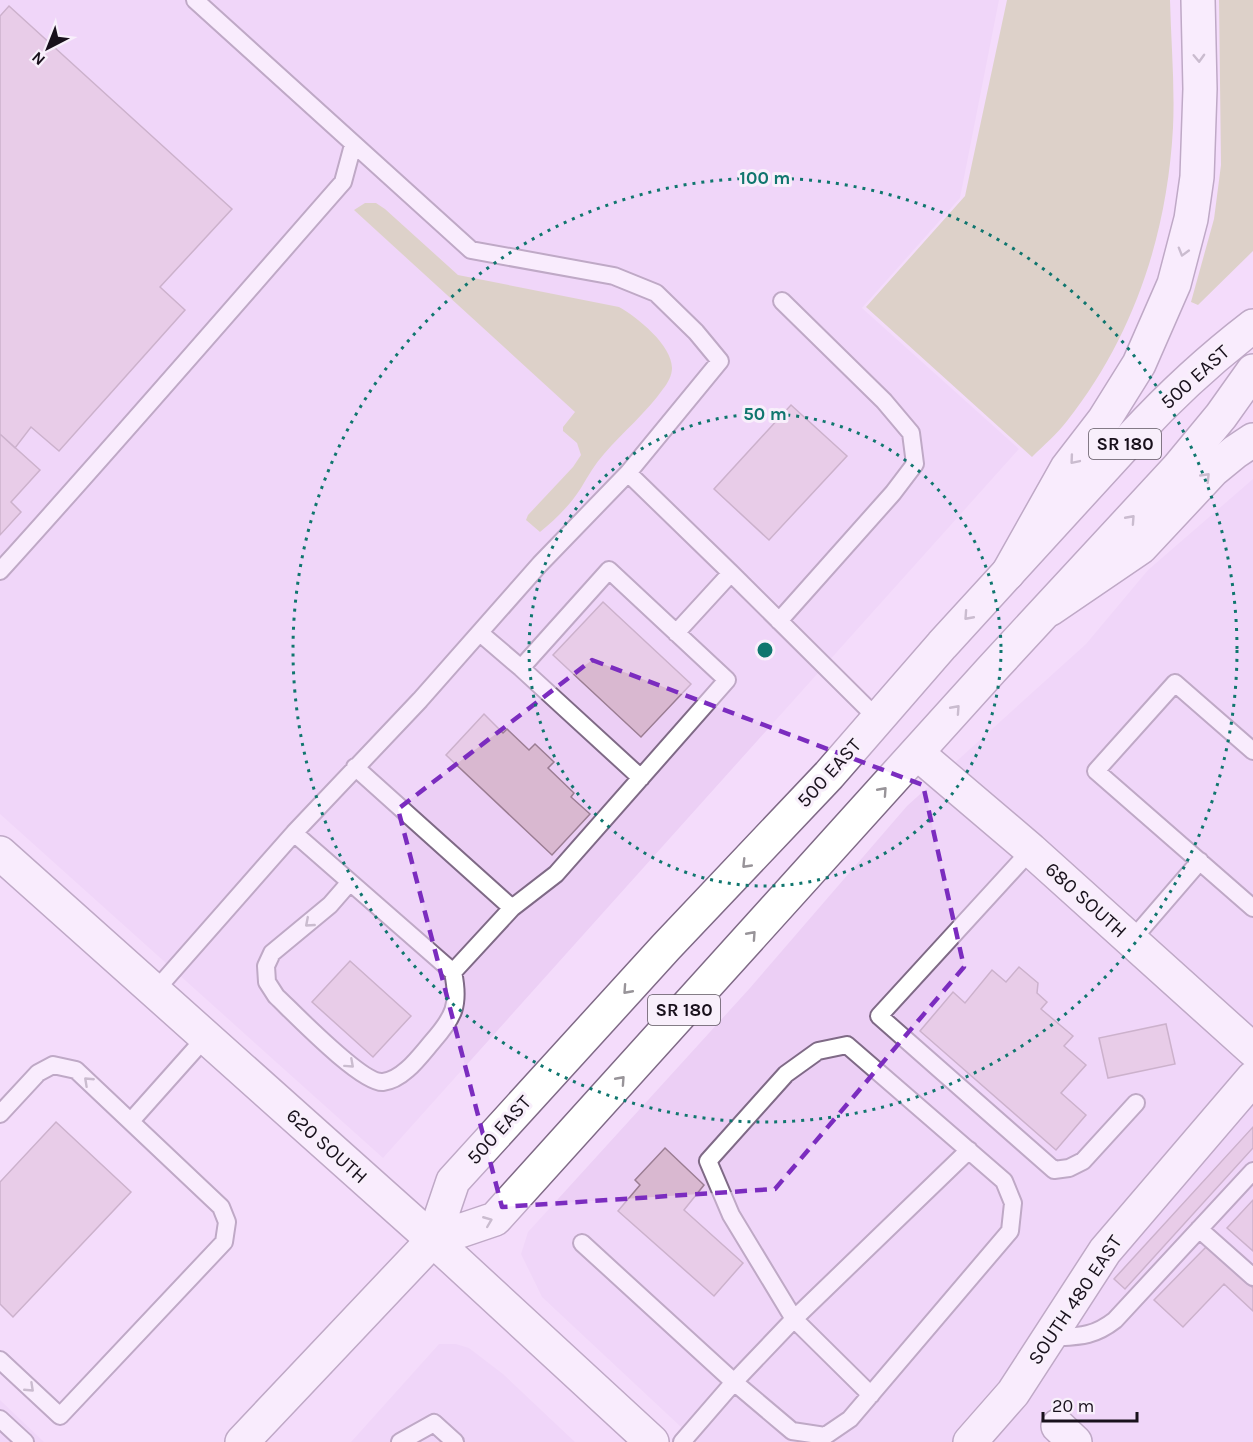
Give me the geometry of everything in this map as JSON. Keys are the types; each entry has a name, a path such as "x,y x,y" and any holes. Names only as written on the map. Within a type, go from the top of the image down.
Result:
{"main road":[{"path":"1008,573 1067,468 1104,420 1133,374 1148,347 1174,284 1191,219 1199,151 1198,0"},
{"name":"500 EAST","path":"242,1442 433,1240 453,1181 666,947 829,775 1008,573 1165,402 1204,366 1253,327"},
{"name":"500 EAST","path":"433,1240 495,1219 1198,445 1253,371"},
{"path":"1050,609 1141,546 1213,470 1253,440"},
{"name":"680 SOUTH","path":"917,753 1031,850 1253,1050"},
{"name":"620 SOUTH","path":"0,853 433,1240 652,1442"},
{"name":"SOUTH 480 EAST","path":"970,1442 1013,1393 1105,1251 1253,1078"}],"lane":[{"path":"154,992 294,833 420,700 540,564 628,473 720,361 696,332 656,293 614,276 471,250 195,0"},
{"path":"0,571 343,182 353,145"},
{"path":"779,621 893,493 915,464 911,433 884,401 782,301"},
{"path":"628,473 878,719"},
{"path":"453,972 512,908 556,874 727,680 609,570 521,668"},
{"path":"676,633 731,573"},
{"path":"480,633 640,778"},
{"path":"1253,751 1175,683 1096,771 1253,908"},
{"path":"355,767 512,908"},
{"path":"294,833 351,882 453,972 457,990 456,1006 446,1026 413,1064 384,1082 373,1081 357,1071 276,996 267,982 266,966 272,953 330,904 351,882"},
{"path":"1031,850 879,1016 1054,1170 1069,1168 1083,1161 1136,1103"},
{"path":"1131,941 1200,861"},
{"path":"131,1121 205,1038"},
{"path":"582,1243 734,1382 792,1431 825,1436 850,1419 871,1395 1010,1231 1013,1203 1004,1181 847,1045 818,1051 786,1074 708,1161 730,1215 794,1319 871,1395"},
{"path":"0,1114 38,1073 53,1065 76,1070 220,1207 227,1221 224,1242 60,1416 0,1360"},
{"path":"682,1442 734,1382 794,1319 969,1150"},
{"path":"1048,1338 1091,1335 1101,1331 1115,1320 1253,1171"},
{"path":"1199,1229 1253,1277"},
{"path":"0,1419 25,1442"},
{"path":"400,1442 434,1423 455,1442"}],"highlighted area":[{"path":"592,660 923,785 964,967 775,1189 502,1207 398,809"}],"shaded area":[{"path":"0,0 999,0 960,198 862,308 1019,449 383,1158 0,814"},
{"path":"1253,479 1253,1442 697,1442 542,1297 521,1254 528,1232 750,988 907,806 1086,644 1148,570"},
{"path":"439,1344 456,1344 469,1348 503,1374 575,1442 351,1442"},
{"path":"0,1400 44,1442 0,1442"}],"green space":[{"path":"1007,0 1170,0 1173,128 1163,207 1143,283 1111,354 1091,388 1067,421 1032,457 866,307 965,196"},
{"path":"1219,0 1253,0 1253,251 1198,305 1191,302 1214,219 1221,165"},
{"path":"365,203 376,203 385,209 458,275 619,307 644,325 666,350 672,368 665,387 601,458 568,506 540,532 526,520 528,515 573,467 581,455 577,443 563,431 563,427 575,412 354,210"}],"building":[{"path":"9,6 232,209 160,287 185,310 59,451 31,427 15,448 0,434 0,16"},
{"path":"791,405 847,456 769,540 714,489"},
{"path":"0,434 40,470 11,502 21,512 0,535"},
{"path":"603,602 691,684 641,737 553,655"},
{"path":"484,714 503,733 507,729 529,750 535,744 554,762 548,768 574,793 571,797 590,814 552,855 446,755"},
{"path":"350,961 411,1016 373,1057 312,1002"},
{"path":"1019,967 1038,983 1037,993 1047,1002 1041,1009 1073,1036 1064,1046 1086,1065 1061,1093 1086,1115 1056,1150 920,1031 953,992 965,1003 992,970 1006,982"},
{"path":"1166,1024 1175,1064 1108,1078 1099,1038"},
{"path":"56,1122 131,1192 13,1317 0,1304 0,1182"},
{"path":"1253,1127 1253,1148 1125,1289 1114,1279"},
{"path":"665,1148 704,1185 684,1210 743,1263 714,1296 618,1211 640,1185 635,1180"},
{"path":"1253,1200 1253,1251 1227,1228"},
{"path":"1207,1246 1253,1288 1253,1311 1224,1284 1183,1327 1154,1300"}]}
